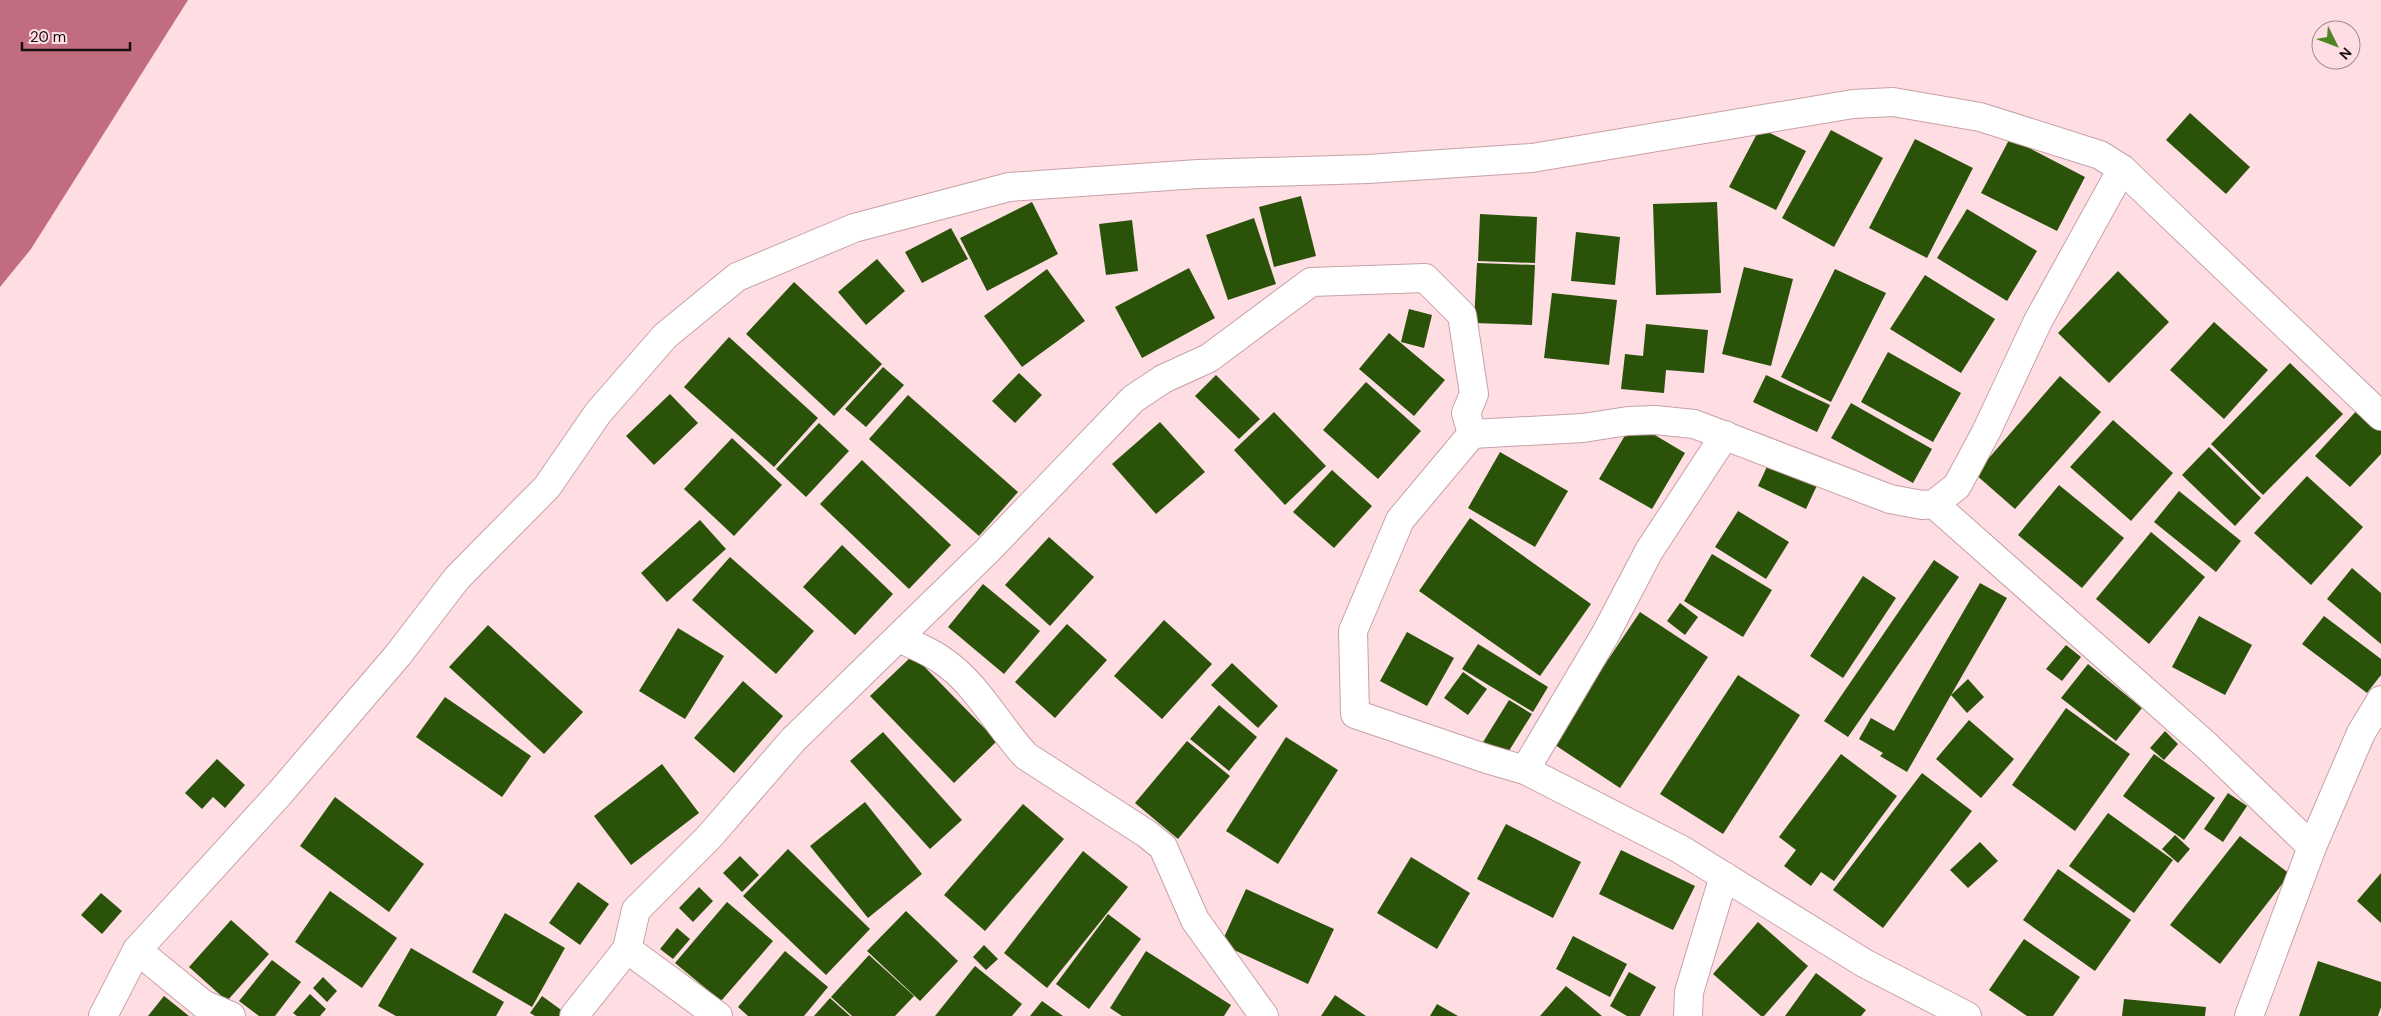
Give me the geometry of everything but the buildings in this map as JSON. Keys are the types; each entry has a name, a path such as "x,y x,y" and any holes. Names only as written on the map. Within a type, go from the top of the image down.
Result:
{"street":[{"path":"103,1016 137,950 280,793 398,655 457,578 547,487 598,413 665,336 737,277 854,228 1009,187 1198,174 1368,169 1532,158 1853,104 1893,102 1980,117 2100,155 2122,169 2381,416"},
{"path":"1967,1016 1864,963 1680,848 1525,770 1355,714 1353,631 1400,520 1472,434 1583,428 1628,421 1656,420 1694,424 1890,499 1922,505 1934,504 1957,486 1986,432 2038,321 2122,169"},
{"path":"574,1016 628,949 636,910 709,837 793,740 987,550 1102,428 1133,398 1163,379 1208,358 1311,282 1425,278 1462,316 1474,394 1466,413 1472,434"},
{"path":"1525,770 1605,635 1649,551 1725,435"},
{"path":"1934,504 2200,739 2312,847"},
{"path":"899,638 943,660 964,679 1010,739 1026,756 1147,834 1163,847 1195,920 1264,1016"},
{"path":"2249,1016 2312,847 2362,733 2381,700"},
{"path":"1688,1016 1689,992 1724,876"},
{"path":"628,949 718,1016"},
{"path":"137,950 203,1004 231,1016"}],"shaded area":[{"path":"0,0 188,0 31,249 0,287"}]}
